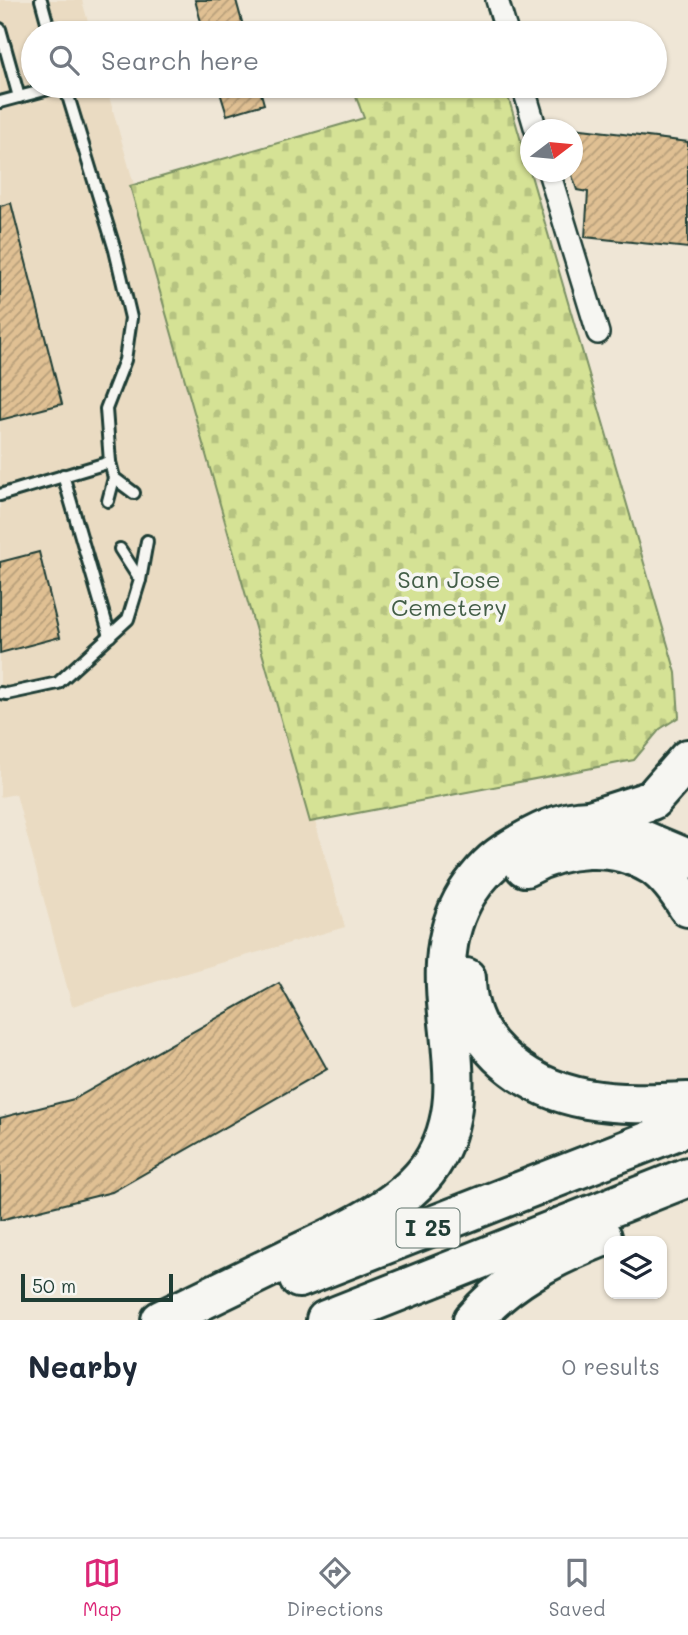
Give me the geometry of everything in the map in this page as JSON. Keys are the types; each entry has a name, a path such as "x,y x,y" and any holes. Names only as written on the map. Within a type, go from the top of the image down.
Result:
{"highway":[{"path":"161,1320 349,1228 408,1189 430,1166 446,1136 453,1109 454,1075 444,971 450,933 461,903 477,878 502,854 529,838 573,821 593,820 652,800 688,759"},
{"path":"593,820 688,859"},
{"path":"676,1117 570,1096 518,1073 495,1051 476,1027 466,987 466,956 473,923 488,897 510,874 542,857 573,849 600,849 627,855 652,866 677,889 688,907"},
{"name":"I 25","path":"193,1320 676,1117"},
{"path":"473,1320 516,1279 677,1192"},
{"name":"I 25","path":"326,1320 677,1192"}],"street":[{"path":"497,0 503,21"},
{"path":"527,98 533,119"},
{"path":"552,182 598,333"}],"lane":[{"path":"40,0 46,21"},
{"path":"0,29 19,97 0,102"},
{"path":"66,98 114,250 131,318 125,360 106,409 110,462 114,478 108,501"},
{"path":"0,495 110,462"},
{"path":"64,475 110,636"},
{"path":"114,478 134,493"},
{"path":"0,693 8,694 58,683 128,620 140,580 147,541"},
{"path":"120,549 140,580"}],"shaded area":[{"path":"0,0 82,0 88,21 21,21 21,98 109,98 345,927 72,1006 16,794 0,797"}],"green space":[{"name":"San Jose Cemetery","path":"356,98 508,98 520,137 520,182 533,182 676,673 679,717 660,729 634,760 310,822 130,186 364,118"}],"building":[{"path":"195,0 236,0 242,21 201,21"},
{"path":"222,98 262,98 264,104 227,115"},
{"path":"583,129 688,142 688,248 585,237 588,192 577,190 574,182 583,182"},
{"path":"11,203 62,404 0,420 0,206"},
{"path":"39,552 60,637 0,653 0,562"},
{"path":"279,983 327,1069 112,1192 0,1220 0,1118 74,1099"}]}
